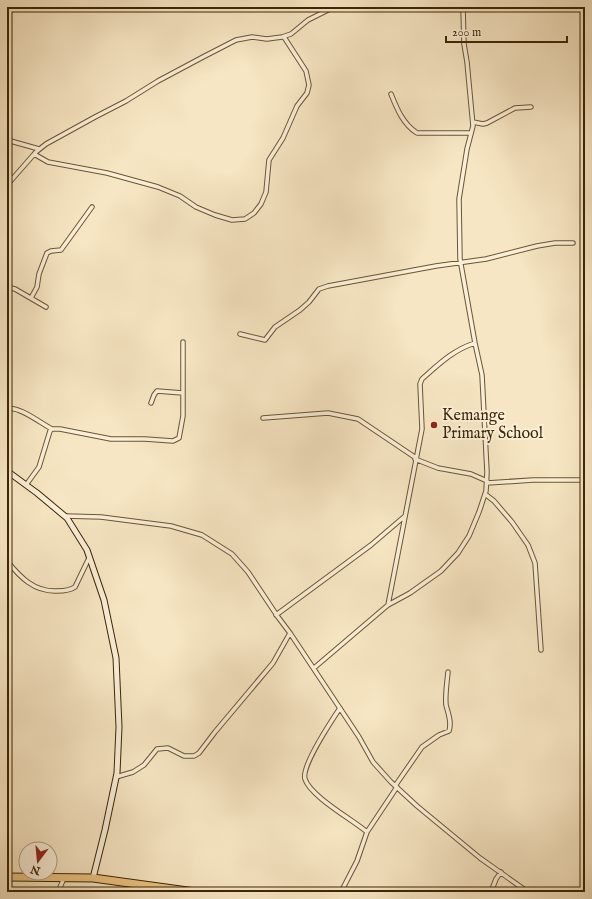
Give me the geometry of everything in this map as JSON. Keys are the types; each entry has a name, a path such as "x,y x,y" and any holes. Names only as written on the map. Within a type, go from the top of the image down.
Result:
{"highway":[{"path":"7,877 93,878 195,892"}],"main road":[{"path":"7,471 65,516 90,558 104,600 116,658 119,727 116,777 93,878"}],"street":[{"path":"7,185 34,154 46,144 165,78 236,40 252,37 268,39 291,34 308,20 334,7"},
{"path":"314,668 388,605 410,593 442,571 458,553 468,536 485,494 487,482 482,375 460,262 459,199 473,122 464,44 463,7"},
{"path":"34,154 48,162 107,173 158,187 180,196 196,207 215,215 232,220 245,219 254,213 261,204 266,192 270,160 283,138 297,106 307,93 309,85 306,71 284,36"},
{"path":"391,94 400,114 417,133 457,132 471,134"},
{"path":"473,122 483,124 487,123 515,108 530,107"},
{"path":"7,140 39,149"},
{"path":"31,298 37,287 39,274 47,253 49,251 61,250 92,207"},
{"path":"240,334 265,340 274,327 300,310 319,289 328,286 460,262 486,259 537,246 555,243 573,243"},
{"path":"7,287 15,289 46,307"},
{"path":"7,409 15,408 52,429 60,429 72,433 111,439 131,438 176,440 180,434 183,416 183,342"},
{"path":"388,605 422,429 420,384 422,379 453,353 475,343"},
{"path":"151,403 156,391 182,394"},
{"path":"263,418 328,414 358,419 416,459 438,468 470,474 487,482 585,480"},
{"path":"26,485 39,467 50,431 52,429"},
{"path":"485,494 494,501 512,522 528,545 535,563 541,650"},
{"path":"65,516 101,517 171,526 202,535 232,554 248,572 276,615 314,668 359,737 373,762 396,787 417,806 480,858 528,892"},
{"path":"276,615 371,545 405,516"},
{"path":"7,560 13,569 31,585 42,590 54,591 71,590 75,587 90,558"},
{"path":"116,777 133,772 144,765 157,749 168,748 184,756 194,756 199,753 274,663 290,633"},
{"path":"341,892 357,861 367,832 422,747 439,735 447,733 449,730 450,723 446,705 448,672"},
{"path":"340,708 310,760 304,777 307,784 313,791 367,832"},
{"path":"491,892 496,879 501,872"},
{"path":"58,892 64,878"}],"place":[{"name":"Kemange Primary School","path":"434,425"}]}
